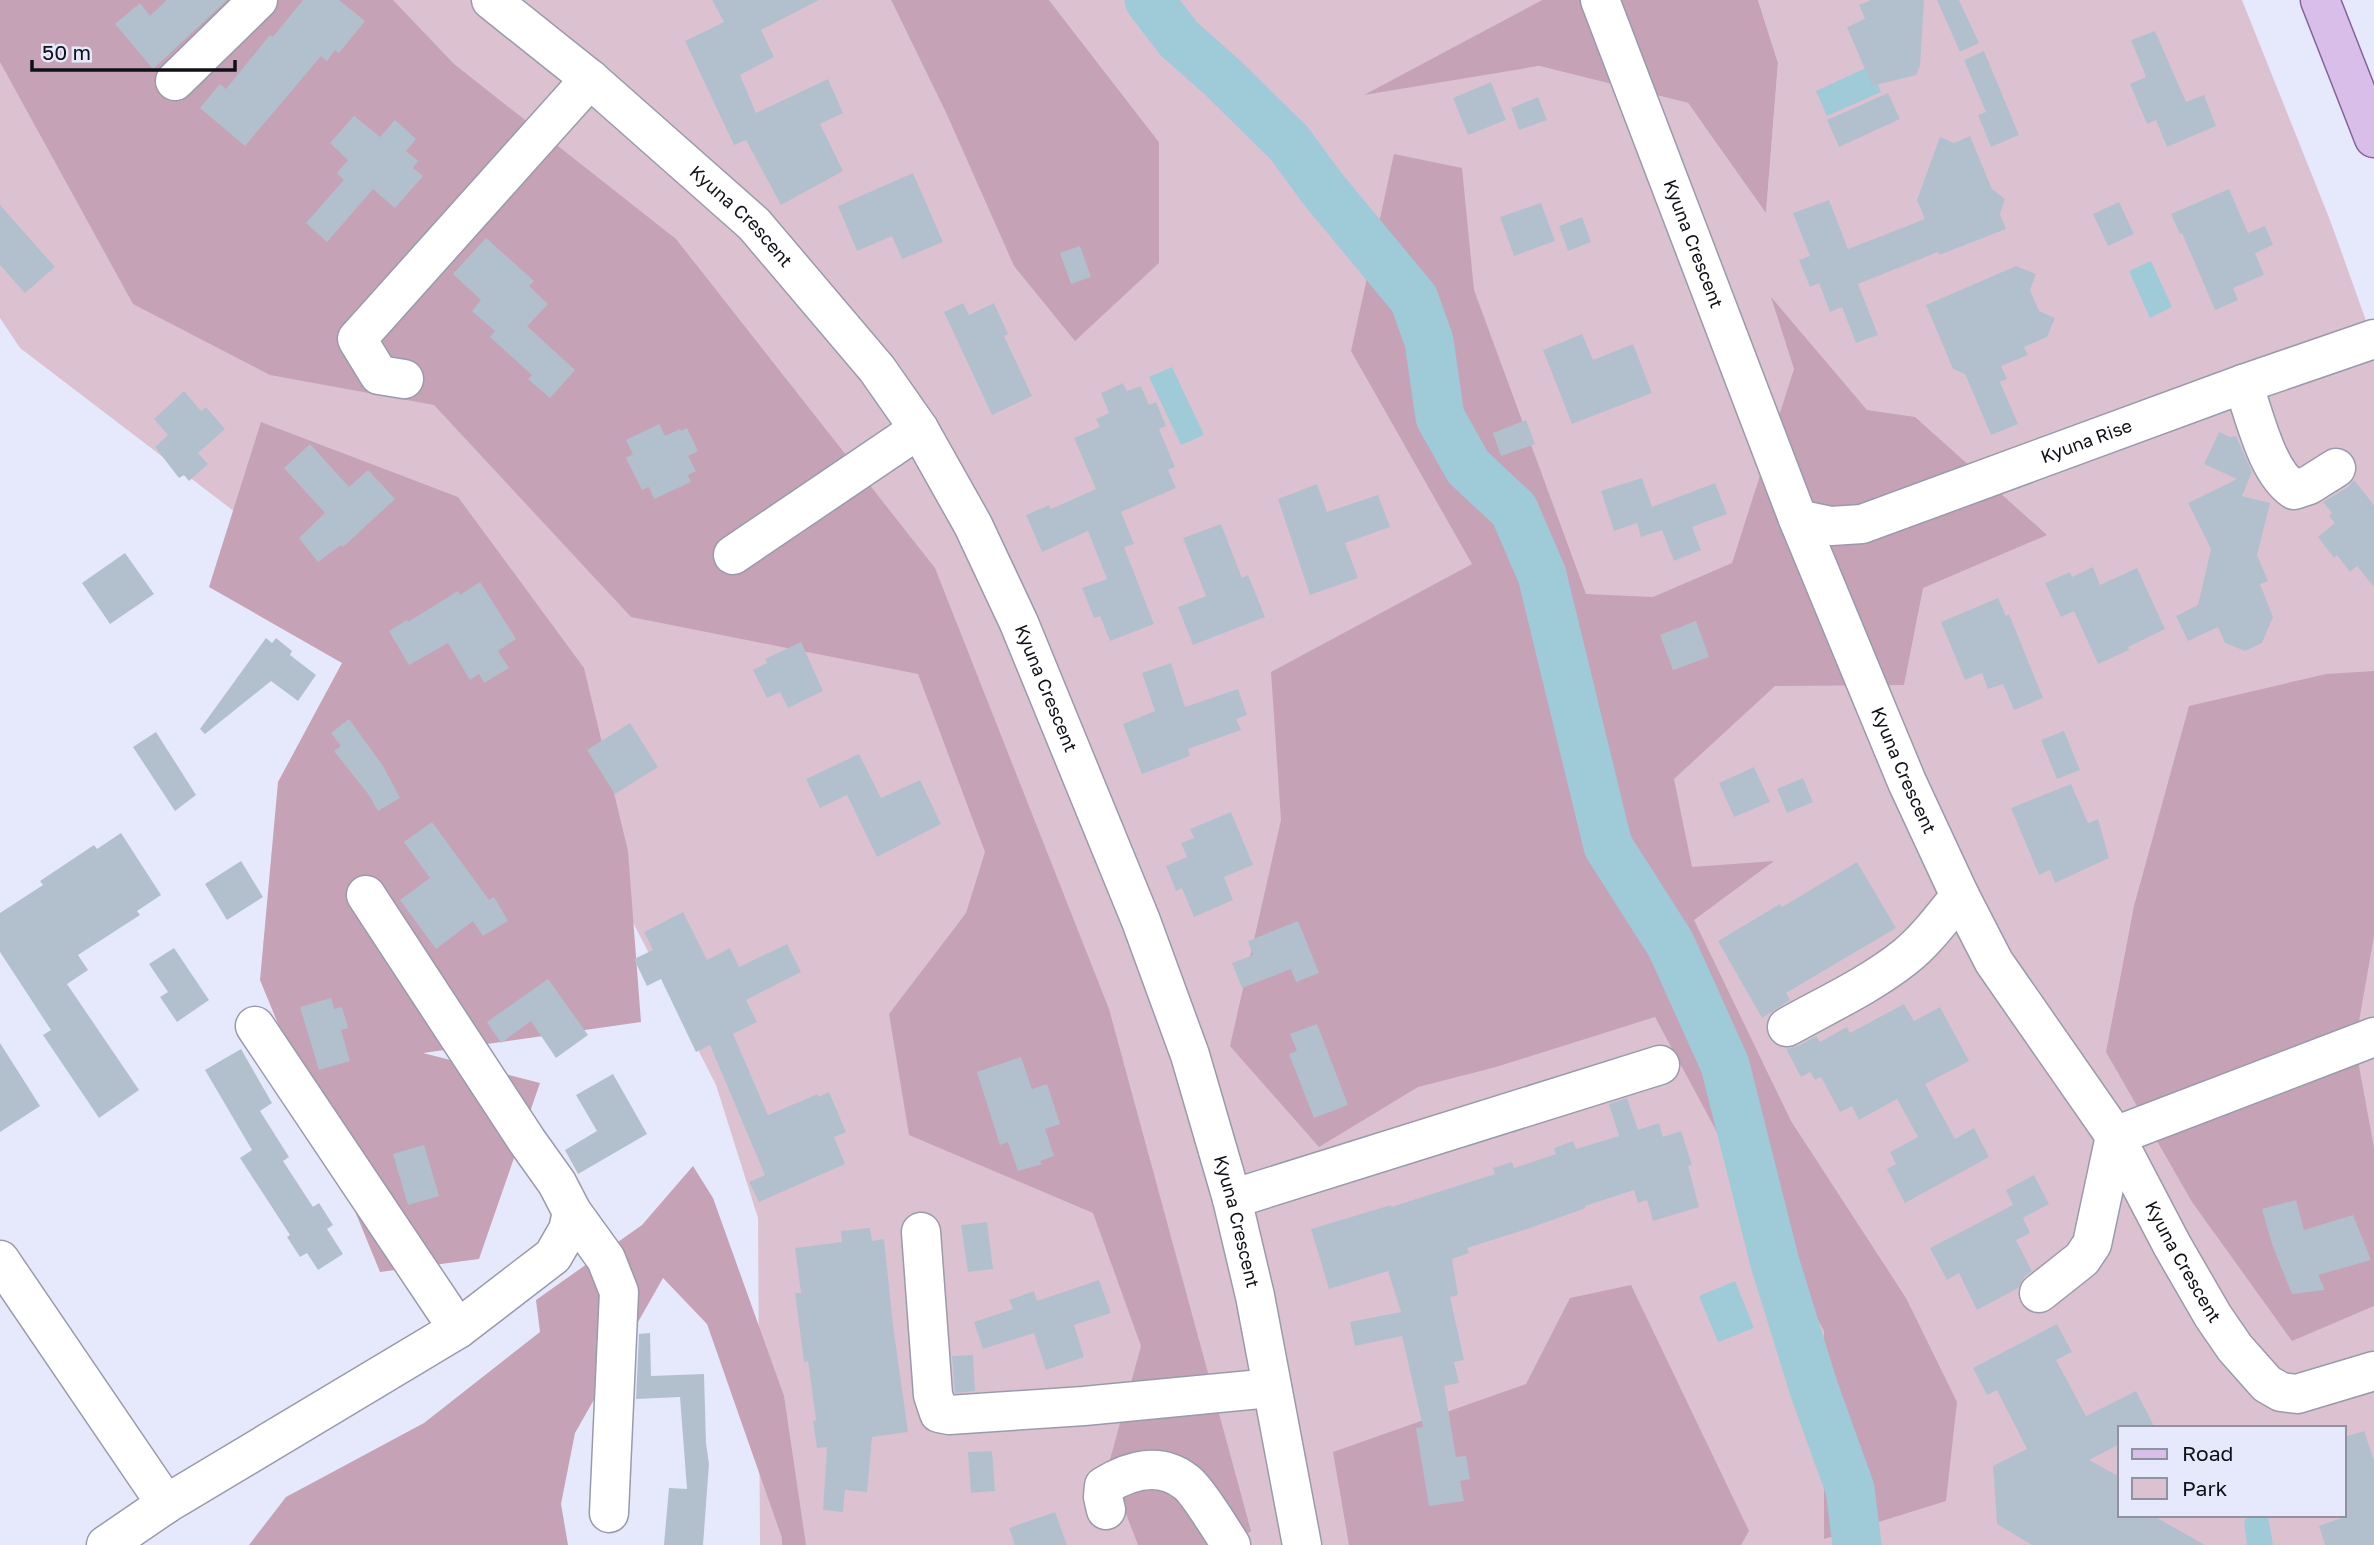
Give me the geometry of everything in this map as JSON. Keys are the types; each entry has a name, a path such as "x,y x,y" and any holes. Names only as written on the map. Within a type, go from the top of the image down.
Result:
{"main road":[{"path":"2320,0 2374,138"}],"street":[{"path":"175,81 258,0"},
{"name":"Kyuna Crescent","path":"491,0 590,79 754,224 877,369 919,429 973,524 1019,623 1141,921 1190,1055 1232,1199 1255,1296 1302,1545"},
{"name":"Kyuna Crescent","path":"1600,0 1798,519 1907,782 1994,962 2115,1136 2206,1304 2235,1348 2267,1384 2281,1392 2297,1395 2374,1371"},
{"path":"404,379 379,375 357,339 590,79"},
{"name":"Kyuna Rise","path":"1798,519 1830,526 1862,524 2243,384 2374,339"},
{"path":"2243,384 2269,455 2285,484 2294,490 2309,485 2336,468"},
{"path":"733,555 919,429"},
{"path":"366,895 557,1183 572,1212 606,1259 619,1292 609,1513"},
{"path":"1787,1027 1905,957 1960,896"},
{"path":"255,1026 458,1329"},
{"path":"2039,1293 2082,1259 2092,1244 2115,1136 2374,1037"},
{"path":"1232,1199 1660,1065"},
{"path":"106,1545 166,1504 458,1329 553,1255 568,1230 572,1212"},
{"path":"920,1232 933,1395 939,1413 949,1415 1084,1406 1272,1388"},
{"path":"0,1260 166,1504"},
{"path":"1106,1510 1104,1486 1136,1471 1159,1468 1188,1482 1231,1545"}],"green space":[{"path":"0,0 891,0 948,117 1159,142 1049,0 1542,0 1367,94 1539,66 1688,103 1766,212 1778,63 1758,0 2242,0 2330,220 2374,343 2374,1545 760,1545 758,1218 716,1085 591,840 349,599 20,348 0,318"}],"shaded area":[{"path":"0,0 393,0 454,64 676,239 935,568 1109,1009 1251,1531 1234,1545 1138,1545 1108,1467 1141,1346 1093,1213 909,1135 889,1014 966,913 985,852 918,674 631,617 434,405 270,375 133,304 0,62"},
{"path":"891,0 1049,0 1159,142 1159,263 1075,341 1014,266 948,117"},
{"path":"1542,0 1758,0 1778,63 1766,213 1688,103 1539,66 1364,95"},
{"path":"1394,154 1462,168 1474,290 1586,594 1653,597 1732,563 1794,369 1771,297 1867,410 1915,417 2047,535 1923,588 1904,685 1775,686 1674,779 1692,867 1774,861 1694,920 1791,1121 1906,1298 1957,1402 1946,1501 1824,1539 1824,1331 1655,1017 1496,1067 1418,1087 1319,1147 1230,1046 1281,820 1271,672 1472,564 1351,351"},
{"path":"261,422 458,497 584,668 628,851 641,1022 423,1053 540,1083 479,1259 380,1272 260,980 278,782 342,663 209,587"},
{"path":"2374,671 2374,936 2355,1044 2374,1148 2374,1306 2292,1341 2192,1202 2106,1052 2134,906 2189,706 2326,674"},
{"path":"693,1166 713,1198 784,1396 806,1545 782,1545 782,1538 707,1324 663,1278 575,1433 561,1504 568,1545 249,1545 286,1497 424,1423 540,1332 536,1300 642,1225"},
{"path":"1631,1285 1749,1531 1741,1545 1349,1545 1333,1452 1526,1384 1570,1298"}],"water":[{"path":"1870,66 1881,92 1827,116 1816,91"},
{"path":"2151,261 2172,307 2150,318 2129,271"},
{"path":"1172,367 1204,435 1181,445 1149,377"},
{"path":"1735,1281 1754,1328 1718,1342 1699,1296"},
{"path":"2248,1517 2268,1517 2273,1545 2247,1545 2244,1521"}],"building":[{"path":"167,0 227,0 153,69 115,24 140,3 150,16"},
{"path":"303,0 339,0 365,21 339,53 335,50 327,61 321,56 245,146 200,108 220,84 226,89"},
{"path":"712,0 819,0 761,30 774,57 740,75 756,113 828,79 843,113 820,124 843,171 781,205 746,140 734,145 685,41 724,22"},
{"path":"1871,0 1924,0 1920,66 1916,75 1872,86 1847,27 1865,19 1859,5"},
{"path":"1937,0 1959,0 1979,43 1960,52"},
{"path":"2155,31 2186,102 2204,95 2216,126 2167,147 2156,120 2147,124 2130,84 2146,77 2131,40"},
{"path":"1984,51 2019,135 1991,147 1978,115 1986,112 1964,60"},
{"path":"1491,82 1506,120 1468,135 1453,98"},
{"path":"1888,93 1900,119 1839,147 1827,120"},
{"path":"1538,97 1547,120 1519,130 1511,108"},
{"path":"354,116 380,137 395,120 416,139 406,151 418,161 413,168 423,176 395,208 373,189 327,242 306,223 344,180 337,173 348,160 330,143"},
{"path":"1970,136 1992,189 2005,199 2000,214 2006,229 1939,255 1938,252 1858,284 1878,335 1856,343 1842,307 1830,312 1819,283 1810,287 1799,260 1810,256 1793,213 1829,200 1848,249 1925,219 1917,200 1940,137 1954,143"},
{"path":"913,173 943,242 902,259 892,236 857,251 838,206"},
{"path":"2229,189 2248,233 2265,226 2273,245 2255,253 2264,275 2233,288 2238,300 2215,310 2171,214"},
{"path":"2119,202 2134,234 2108,246 2093,214"},
{"path":"1541,203 1555,241 1514,256 1500,217"},
{"path":"0,205 55,267 25,293 0,265"},
{"path":"1582,217 1591,242 1568,251 1559,226"},
{"path":"486,238 534,281 529,286 548,304 527,326 575,370 550,398 528,379 532,375 490,337 495,331 472,311 481,300 453,274"},
{"path":"1080,246 1091,277 1071,284 1060,253"},
{"path":"2016,266 2036,274 2030,290 2039,311 2055,318 2047,337 2024,347 2028,355 2001,366 2007,379 2000,382 2018,424 1991,435 1965,374 1953,369 1926,305"},
{"path":"963,303 969,315 994,303 1008,334 1004,336 1032,396 992,415 944,312"},
{"path":"1582,334 1593,360 1633,344 1652,393 1572,424 1543,350"},
{"path":"1123,383 1127,391 1141,386 1149,405 1156,402 1166,426 1159,429 1175,467 1168,470 1176,488 1121,512 1134,544 1124,547 1154,624 1110,641 1100,616 1094,618 1082,588 1107,579 1088,531 1042,552 1026,515 1049,505 1051,509 1096,489 1074,438 1100,427 1096,419 1109,413 1101,393"},
{"path":"184,391 201,411 206,407 225,429 198,453 208,464 189,481 184,475 179,478 155,447 168,435 154,419"},
{"path":"1526,420 1535,444 1501,456 1493,433"},
{"path":"659,424 665,436 687,428 698,451 688,456 696,471 688,475 691,482 654,499 649,487 642,490 626,458 633,454 626,440"},
{"path":"2219,432 2230,437 2236,436 2252,472 2242,496 2270,503 2257,555 2268,581 2260,584 2273,617 2262,643 2245,651 2225,643 2218,627 2188,641 2176,616 2198,605 2211,549 2188,503 2237,479 2204,464"},
{"path":"310,444 349,487 368,470 395,499 343,547 341,545 318,562 299,538 325,513 284,468"},
{"path":"1642,478 1652,507 1715,483 1727,514 1692,527 1701,550 1674,561 1662,530 1641,537 1637,523 1614,531 1601,491"},
{"path":"2354,480 2374,505 2374,587 2357,566 2350,572 2337,555 2334,558 2318,537 2335,523 2329,516 2332,513 2323,502 2348,487"},
{"path":"1317,484 1327,512 1378,495 1390,527 1345,543 1358,578 1310,595 1278,499"},
{"path":"1221,524 1242,578 1248,575 1265,617 1193,645 1178,607 1206,596 1183,538"},
{"path":"125,553 154,594 110,624 82,583"},
{"path":"2093,567 2100,585 2137,568 2165,629 2098,664 2074,611 2061,617 2045,583 2070,572 2072,577"},
{"path":"480,582 516,639 498,651 509,668 484,683 479,674 470,680 448,643 409,665 389,631 458,591 460,595"},
{"path":"1998,598 2006,616 2009,614 2043,698 2014,710 2003,684 1988,689 1982,673 1965,680 1941,622"},
{"path":"1696,621 1709,657 1673,670 1660,635"},
{"path":"266,638 272,643 276,638 292,651 290,655 316,675 298,701 271,681 205,734 200,729"},
{"path":"801,642 823,691 788,708 780,692 767,698 753,670 767,663 765,659"},
{"path":"1171,663 1185,707 1238,689 1247,715 1236,719 1241,730 1188,749 1190,756 1142,774 1123,724 1155,711 1142,673"},
{"path":"349,719 383,766 400,798 378,811 369,795 334,751 341,746 331,733"},
{"path":"630,723 658,767 615,794 587,750"},
{"path":"2064,731 2080,770 2057,779 2041,740"},
{"path":"156,732 196,795 175,811 133,747"},
{"path":"859,754 881,798 920,780 941,824 877,857 847,795 820,808 806,779"},
{"path":"1754,767 1770,802 1734,817 1719,783"},
{"path":"1803,778 1813,802 1787,813 1777,789"},
{"path":"2071,784 2088,823 2098,819 2109,858 2055,883 2050,870 2039,875 2011,808"},
{"path":"1231,812 1253,865 1224,877 1233,900 1194,917 1182,888 1176,891 1166,866 1187,857 1181,843 1194,838 1190,829"},
{"path":"432,822 489,900 494,897 508,921 483,936 473,921 436,949 400,900 430,878 404,842"},
{"path":"121,833 161,895 137,911 140,915 78,955 88,970 67,984 139,1090 99,1118 43,1035 51,1030 0,952 0,913 43,885 40,881 94,845 97,849"},
{"path":"241,861 263,897 227,920 205,884"},
{"path":"1857,862 1896,928 1786,993 1790,1000 1762,1018 1718,941"},
{"path":"683,912 707,960 730,948 739,967 787,944 801,972 746,1000 757,1022 733,1034 768,1115 829,1092 846,1132 834,1137 845,1164 759,1202 749,1182 765,1175 710,1045 696,1052 661,979 647,986 634,959 653,950 644,932"},
{"path":"1298,921 1319,973 1296,982 1291,969 1242,988 1232,963 1253,955 1248,941"},
{"path":"174,948 209,1000 177,1022 160,997 168,992 149,964"},
{"path":"548,979 588,1035 556,1058 531,1021 501,1043 487,1022"},
{"path":"331,998 334,1009 342,1007 348,1028 341,1030 350,1061 319,1070 300,1007"},
{"path":"1904,1004 1914,1021 1940,1007 1969,1061 1925,1084 1955,1139 1974,1128 1989,1157 1905,1203 1887,1169 1896,1164 1890,1152 1918,1137 1897,1099 1859,1120 1852,1106 1840,1112 1821,1077 1815,1080 1810,1072 1801,1077 1786,1049 1816,1036 1820,1042 1847,1027 1850,1033"},
{"path":"1317,1024 1348,1105 1314,1118 1289,1054 1297,1051 1290,1034"},
{"path":"0,1043 40,1106 0,1132"},
{"path":"241,1049 272,1103 260,1111 289,1157 283,1161 313,1207 319,1203 333,1225 327,1229 343,1254 318,1270 307,1253 300,1257 287,1237 290,1235 240,1158 252,1150 205,1070"},
{"path":"1021,1057 1032,1089 1047,1084 1060,1124 1045,1129 1054,1156 1040,1161 1042,1164 1018,1171 1008,1142 1000,1145 977,1072"},
{"path":"613,1074 647,1134 578,1174 565,1150 597,1131 576,1095"},
{"path":"1627,1098 1638,1130 1659,1123 1663,1137 1681,1131 1692,1165 1688,1166 1699,1207 1653,1221 1647,1200 1638,1203 1634,1190 1467,1248 1469,1253 1452,1259 1458,1295 1450,1297 1464,1360 1454,1362 1459,1383 1444,1386 1456,1457 1466,1456 1470,1479 1460,1481 1464,1501 1429,1506 1416,1428 1423,1427 1402,1336 1355,1346 1350,1322 1401,1312 1388,1271 1329,1289 1311,1229 1495,1174 1493,1168 1512,1162 1514,1168 1556,1154 1554,1148 1573,1141 1576,1149 1619,1136 1609,1104"},
{"path":"424,1145 439,1196 408,1205 393,1154"},
{"path":"2034,1175 2049,1204 2023,1218 2030,1233 2016,1240 2032,1271 2025,1276 2018,1288 1977,1310 1959,1273 1947,1280 1930,1248 2013,1205 2006,1190"},
{"path":"2296,1200 2304,1230 2353,1215 2371,1260 2318,1275 2325,1290 2292,1294 2272,1244 2262,1209"},
{"path":"987,1222 993,1269 968,1272 961,1225"},
{"path":"870,1228 872,1241 884,1239 908,1432 872,1437 867,1492 845,1490 843,1512 823,1510 827,1447 817,1448 808,1361 804,1362 795,1293 801,1293 795,1248 842,1242 841,1231"},
{"path":"1099,1280 1111,1313 1074,1325 1084,1357 1046,1370 1034,1333 983,1349 974,1322 1013,1309 1009,1300 1034,1291 1037,1301"},
{"path":"2057,1324 2072,1352 2056,1360 2086,1416 2136,1391 2154,1426 2118,1426 2118,1445 2089,1460 2118,1476 2118,1517 2156,1517 2205,1545 2032,1545 1997,1524 1993,1466 2027,1449 1997,1390 1987,1395 1973,1368"},
{"path":"650,1333 651,1376 704,1374 709,1464 703,1545 664,1545 669,1488 687,1489 680,1397 636,1399 639,1334"},
{"path":"973,1355 975,1391 955,1393 952,1356"},
{"path":"2364,1431 2374,1460 2374,1545 2325,1545 2319,1526 2346,1517 2346,1436"},
{"path":"992,1451 995,1491 971,1493 968,1452"},
{"path":"1055,1512 1067,1545 1015,1545 1009,1528"}],"waterway":[{"path":"1149,0 1179,39 1289,143 1322,188 1414,299 1429,341 1440,417 1468,467 1514,510 1542,575 1608,846 1671,945 1725,1065 1775,1263 1814,1389 1850,1489 1857,1545"}]}
